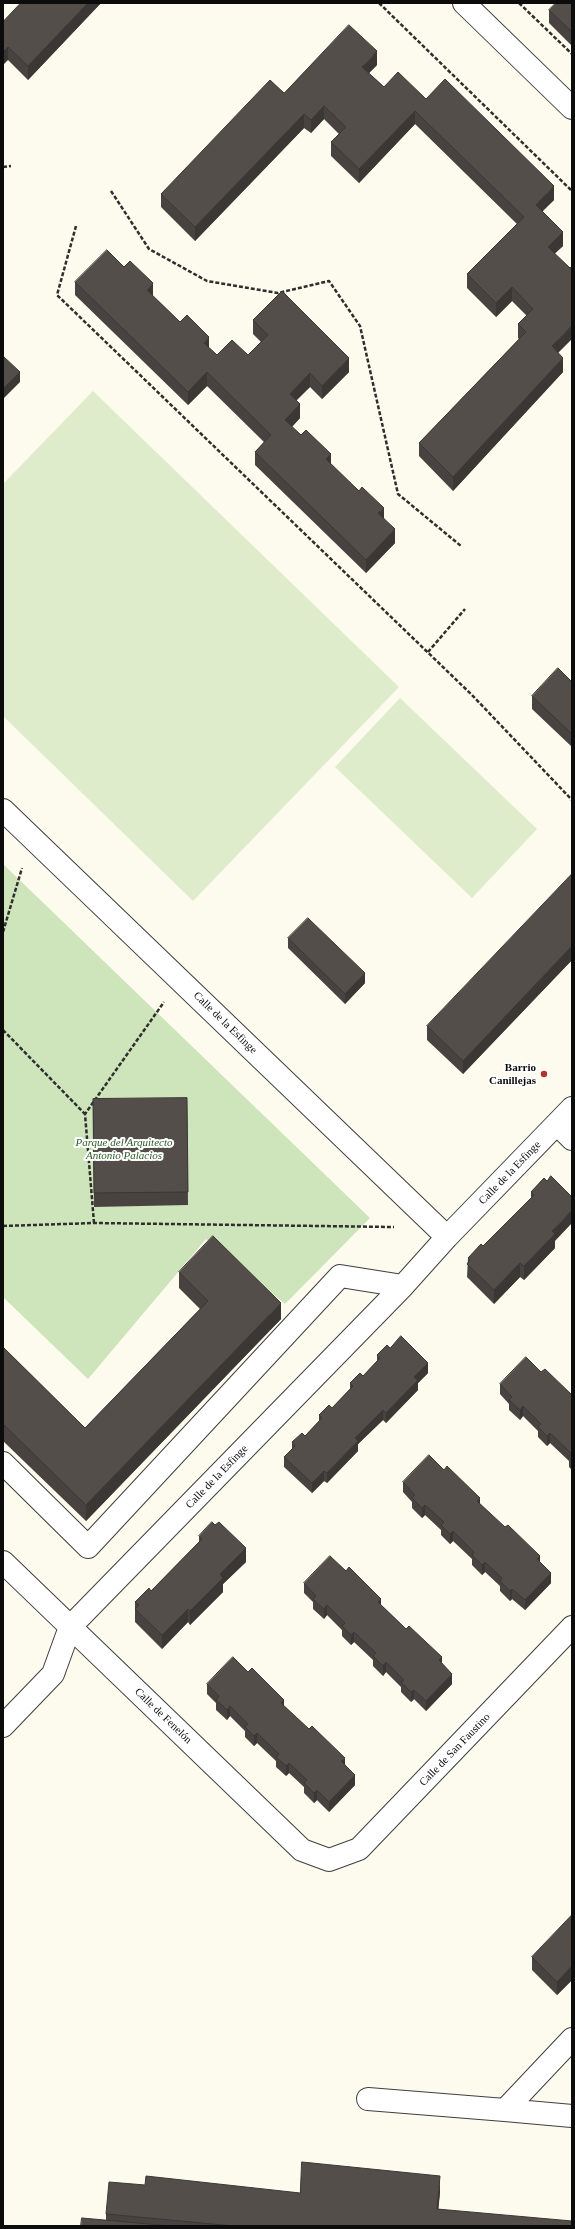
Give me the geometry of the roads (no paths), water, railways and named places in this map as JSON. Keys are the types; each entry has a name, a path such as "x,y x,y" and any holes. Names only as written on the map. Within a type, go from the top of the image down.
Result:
{"street":[{"path":"464,3 572,108"},
{"name":"Calle de la Esfinge","path":"3,810 447,1237"},
{"name":"Calle de la Esfinge","path":"3,1726 53,1674 70,1627 403,1286 447,1237 572,1108"},
{"path":"557,1124 572,1139"},
{"path":"3,1462 88,1547 340,1276 403,1286"},
{"name":"Calle de Fenelón","path":"3,1562 302,1850 329,1860"},
{"name":"Calle de San Faustino","path":"329,1860 359,1849 572,1627"},
{"path":"505,2110 572,2039"},
{"path":"368,2099 572,2116"}],"place":[{"name":"Barrio Canillejas","path":"544,1074"}],"park label":[{"name":"Parque del Arquitecto Antonio Palacios","path":"124,1149"}]}
